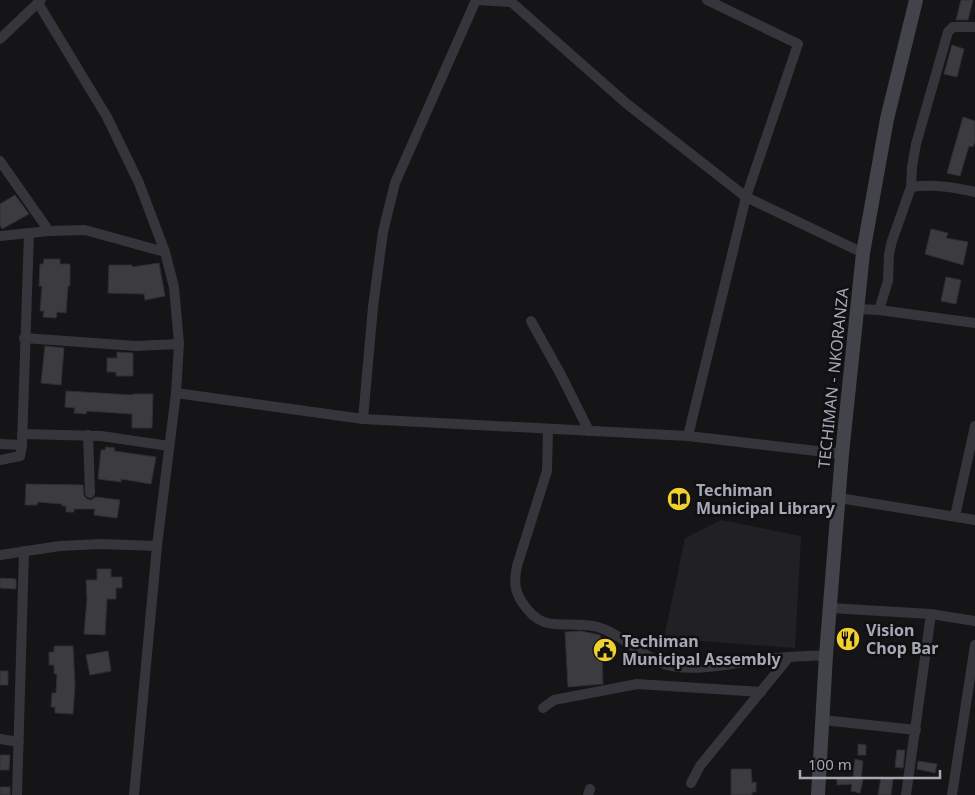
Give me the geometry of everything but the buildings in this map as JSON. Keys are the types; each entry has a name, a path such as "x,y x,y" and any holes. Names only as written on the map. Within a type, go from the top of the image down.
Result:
{"main road":[{"name":"TECHIMAN - NKORANZA","path":"818,795 826,655 842,454 863,253 887,119 916,0"}],"street":[{"path":"362,419 373,307 383,232 395,183 476,0 510,1 627,104 746,197 863,253"},
{"path":"688,436 746,197 798,44 707,0"},
{"path":"0,39 40,2 108,117 139,183 165,252 174,287 179,344 176,393 157,546 134,795"},
{"path":"879,310 888,281 889,254 892,241 912,187 912,167 916,144 948,32 953,27 975,27"},
{"path":"0,161 49,231"},
{"path":"912,187 946,186 975,192"},
{"path":"0,236 49,231 85,230 165,252"},
{"path":"0,460 20,456 22,445 24,338 29,233"},
{"path":"857,309 879,310 975,323"},
{"path":"531,321 589,431"},
{"path":"24,338 136,346 179,344"},
{"path":"176,393 362,419 688,436 842,454"},
{"path":"955,516 975,426"},
{"path":"548,429 547,471 514,579 515,589 520,599 527,610 539,621 552,624 593,626 604,629 648,657 670,666 687,669 789,657 826,655"},
{"path":"22,434 88,435 122,438 169,446"},
{"path":"88,435 90,493"},
{"path":"0,444 22,445"},
{"path":"840,498 975,520"},
{"path":"0,555 60,546 101,544 157,546"},
{"path":"17,795 24,551"},
{"path":"830,608 931,614 975,621"},
{"path":"906,795 931,614"},
{"path":"952,795 975,645"},
{"path":"691,783 700,766 789,657"},
{"path":"543,708 554,700 637,684 761,692"},
{"path":"823,720 916,730"},
{"path":"0,738 19,742"}],"shaded area":[{"path":"721,520 801,536 795,648 664,638 685,538"}],"place":[{"name":"Techiman Municipal Library","path":"679,499"},
{"name":"Vision Chop Bar","path":"848,639"},
{"name":"Techiman Municipal Assembly","path":"605,650"}]}
